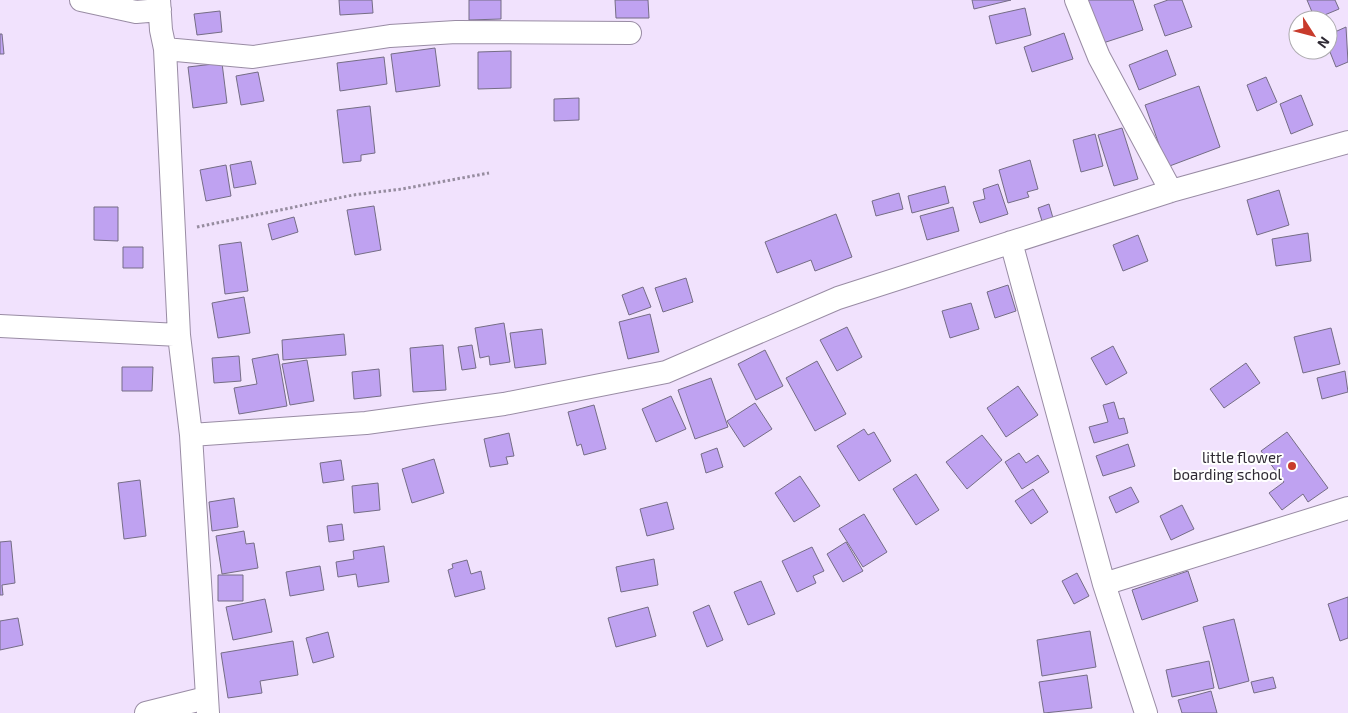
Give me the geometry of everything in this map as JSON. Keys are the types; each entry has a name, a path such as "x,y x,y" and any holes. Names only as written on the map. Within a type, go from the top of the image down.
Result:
{"street":[{"path":"81,0 136,12 159,5 165,49 179,335 191,435 207,706 146,713"},
{"path":"1076,0 1100,57 1170,190"},
{"path":"165,49 253,57 399,36 456,32 630,33"},
{"path":"191,435 366,424 504,404 666,372 838,298 1170,190 1348,142"},
{"path":"1011,242 1104,584 1146,713"},
{"path":"0,326 179,335"},
{"path":"1104,584 1348,508"}],"path":[{"path":"174,231 254,217 353,195 402,190 489,173"}],"building":[{"path":"339,0 372,0 373,13 340,15"},
{"path":"469,0 501,0 501,19 469,20"},
{"path":"615,0 648,0 649,18 616,18"},
{"path":"972,0 1011,0 974,9"},
{"path":"1088,0 1133,0 1143,30 1103,43"},
{"path":"1168,0 1182,0 1192,27 1165,36 1154,5"},
{"path":"1307,0 1335,0 1339,9 1337,10 1311,10"},
{"path":"1025,8 1031,35 996,44 989,16"},
{"path":"220,11 222,32 197,35 194,14"},
{"path":"1346,27 1348,62 1336,67 1333,60 1338,60 1338,31"},
{"path":"1064,33 1073,59 1032,72 1024,47"},
{"path":"0,34 2,34 4,54 0,54"},
{"path":"435,48 440,86 396,92 391,54"},
{"path":"1167,50 1176,75 1139,90 1129,65"},
{"path":"511,51 511,88 478,89 478,52"},
{"path":"384,57 387,84 340,91 337,63"},
{"path":"222,63 227,103 193,108 188,67"},
{"path":"258,72 264,101 241,105 236,76"},
{"path":"1266,77 1277,102 1257,111 1247,85"},
{"path":"1199,86 1220,147 1167,167 1145,105"},
{"path":"1301,95 1313,125 1291,134 1280,104"},
{"path":"579,98 579,120 554,121 554,99"},
{"path":"370,106 375,153 361,155 361,161 343,163 337,110"},
{"path":"1122,128 1138,179 1114,186 1098,135"},
{"path":"1095,134 1103,166 1081,172 1073,140"},
{"path":"1030,160 1038,189 1027,192 1029,197 1008,203 999,170"},
{"path":"251,161 256,184 234,188 230,165"},
{"path":"226,165 231,196 206,201 200,170"},
{"path":"998,184 1008,214 980,223 973,202 985,199 983,189"},
{"path":"945,186 949,203 912,213 908,196"},
{"path":"1279,190 1289,225 1257,235 1247,200"},
{"path":"899,193 903,209 876,216 872,201"},
{"path":"1049,204 1053,218 1042,221 1038,208"},
{"path":"374,206 381,250 355,255 347,210"},
{"path":"94,207 118,207 118,241 94,240"},
{"path":"953,207 959,231 927,240 920,216"},
{"path":"836,214 852,257 815,271 811,260 777,273 765,242"},
{"path":"294,217 298,232 272,240 268,224"},
{"path":"1308,233 1311,261 1276,266 1272,239"},
{"path":"1138,235 1148,261 1123,271 1113,245"},
{"path":"241,242 248,291 225,294 219,245"},
{"path":"123,247 143,247 143,268 123,268"},
{"path":"686,278 693,302 663,312 655,288"},
{"path":"1008,285 1016,311 995,318 987,292"},
{"path":"643,287 651,307 629,315 622,295"},
{"path":"244,297 250,333 218,338 212,303"},
{"path":"971,303 979,329 950,338 942,311"},
{"path":"650,314 659,352 628,359 619,322"},
{"path":"504,323 510,362 490,365 489,356 480,358 475,328"},
{"path":"847,327 862,357 837,371 820,340"},
{"path":"1331,328 1340,364 1303,373 1294,337"},
{"path":"542,329 546,364 515,368 510,333"},
{"path":"344,334 346,355 283,360 282,340"},
{"path":"443,345 446,390 413,392 410,348"},
{"path":"472,345 476,368 462,370 458,347"},
{"path":"1113,346 1127,373 1106,385 1091,358"},
{"path":"765,350 783,386 756,400 738,364"},
{"path":"278,354 287,406 239,414 234,388 257,384 252,359"},
{"path":"239,356 241,381 214,383 212,358"},
{"path":"307,360 314,401 290,405 282,364"},
{"path":"817,361 846,414 815,431 786,378"},
{"path":"1246,363 1260,383 1224,408 1210,389"},
{"path":"122,367 153,367 152,391 122,391"},
{"path":"379,369 381,396 354,399 352,372"},
{"path":"1345,371 1348,392 1322,399 1317,378"},
{"path":"711,378 728,427 695,439 678,390"},
{"path":"1018,386 1038,415 1006,437 987,408"},
{"path":"671,396 686,429 656,442 642,409"},
{"path":"1114,402 1119,419 1124,418 1128,433 1094,443 1089,427 1108,422 1103,405"},
{"path":"755,403 772,429 744,447 727,421"},
{"path":"594,405 606,449 584,455 581,444 577,446 568,412"},
{"path":"864,429 868,435 874,432 891,461 859,481 837,446"},
{"name":"little flower boarding school","path":"1287,432 1328,488 1308,502 1303,494 1282,510 1269,493 1284,482 1261,451"},
{"path":"509,433 514,456 506,457 508,464 490,467 484,439"},
{"path":"982,435 1002,460 967,489 946,462"},
{"path":"1128,444 1135,466 1103,476 1096,456"},
{"path":"717,448 723,467 706,473 701,454"},
{"path":"1019,453 1026,463 1038,455 1049,472 1022,489 1005,462"},
{"path":"434,459 444,493 412,503 402,469"},
{"path":"341,460 344,480 323,483 320,463"},
{"path":"916,474 939,510 916,525 893,489"},
{"path":"800,476 820,506 794,522 775,493"},
{"path":"140,480 146,536 124,539 118,483"},
{"path":"378,483 380,510 354,513 352,486"},
{"path":"1131,487 1139,502 1116,513 1109,497"},
{"path":"1033,489 1048,512 1031,524 1015,501"},
{"path":"234,498 238,527 212,531 209,502"},
{"path":"667,502 674,529 647,536 640,509"},
{"path":"1182,505 1194,529 1171,540 1160,516"},
{"path":"864,514 887,552 863,567 839,529"},
{"path":"342,524 344,540 329,542 327,526"},
{"path":"244,531 246,544 254,543 258,568 222,574 216,536"},
{"path":"11,541 15,583 2,585 3,595 0,595 0,542"},
{"path":"846,542 863,571 843,582 827,554"},
{"path":"384,546 389,582 358,587 356,574 338,577 336,562 354,559 353,551"},
{"path":"812,547 824,571 813,576 816,583 797,592 782,561"},
{"path":"654,559 658,585 621,592 616,567"},
{"path":"467,560 471,574 481,571 485,589 455,597 448,570 453,568 452,564"},
{"path":"320,566 324,590 290,596 286,572"},
{"path":"1188,571 1198,601 1142,620 1132,590"},
{"path":"1077,573 1089,596 1074,604 1062,581"},
{"path":"218,575 243,575 243,601 218,601"},
{"path":"761,581 775,614 748,625 734,592"},
{"path":"1348,597 1348,638 1340,641 1328,604"},
{"path":"265,599 272,632 233,640 226,607"},
{"path":"709,605 723,640 707,647 693,612"},
{"path":"648,607 656,636 616,647 608,618"},
{"path":"18,618 23,645 0,650 0,621"},
{"path":"1234,619 1249,681 1219,689 1203,627"},
{"path":"1090,631 1096,667 1042,676 1037,640"},
{"path":"328,632 334,657 313,663 306,638"},
{"path":"293,641 298,675 260,681 262,693 228,698 221,653"},
{"path":"1209,661 1214,688 1172,697 1166,670"},
{"path":"1087,675 1092,708 1044,713 1039,682"},
{"path":"1273,677 1276,688 1254,693 1251,682"},
{"path":"1211,691 1217,713 1182,713 1178,700"}],"place":[{"name":"little flower boarding school","path":"1292,466"}]}
